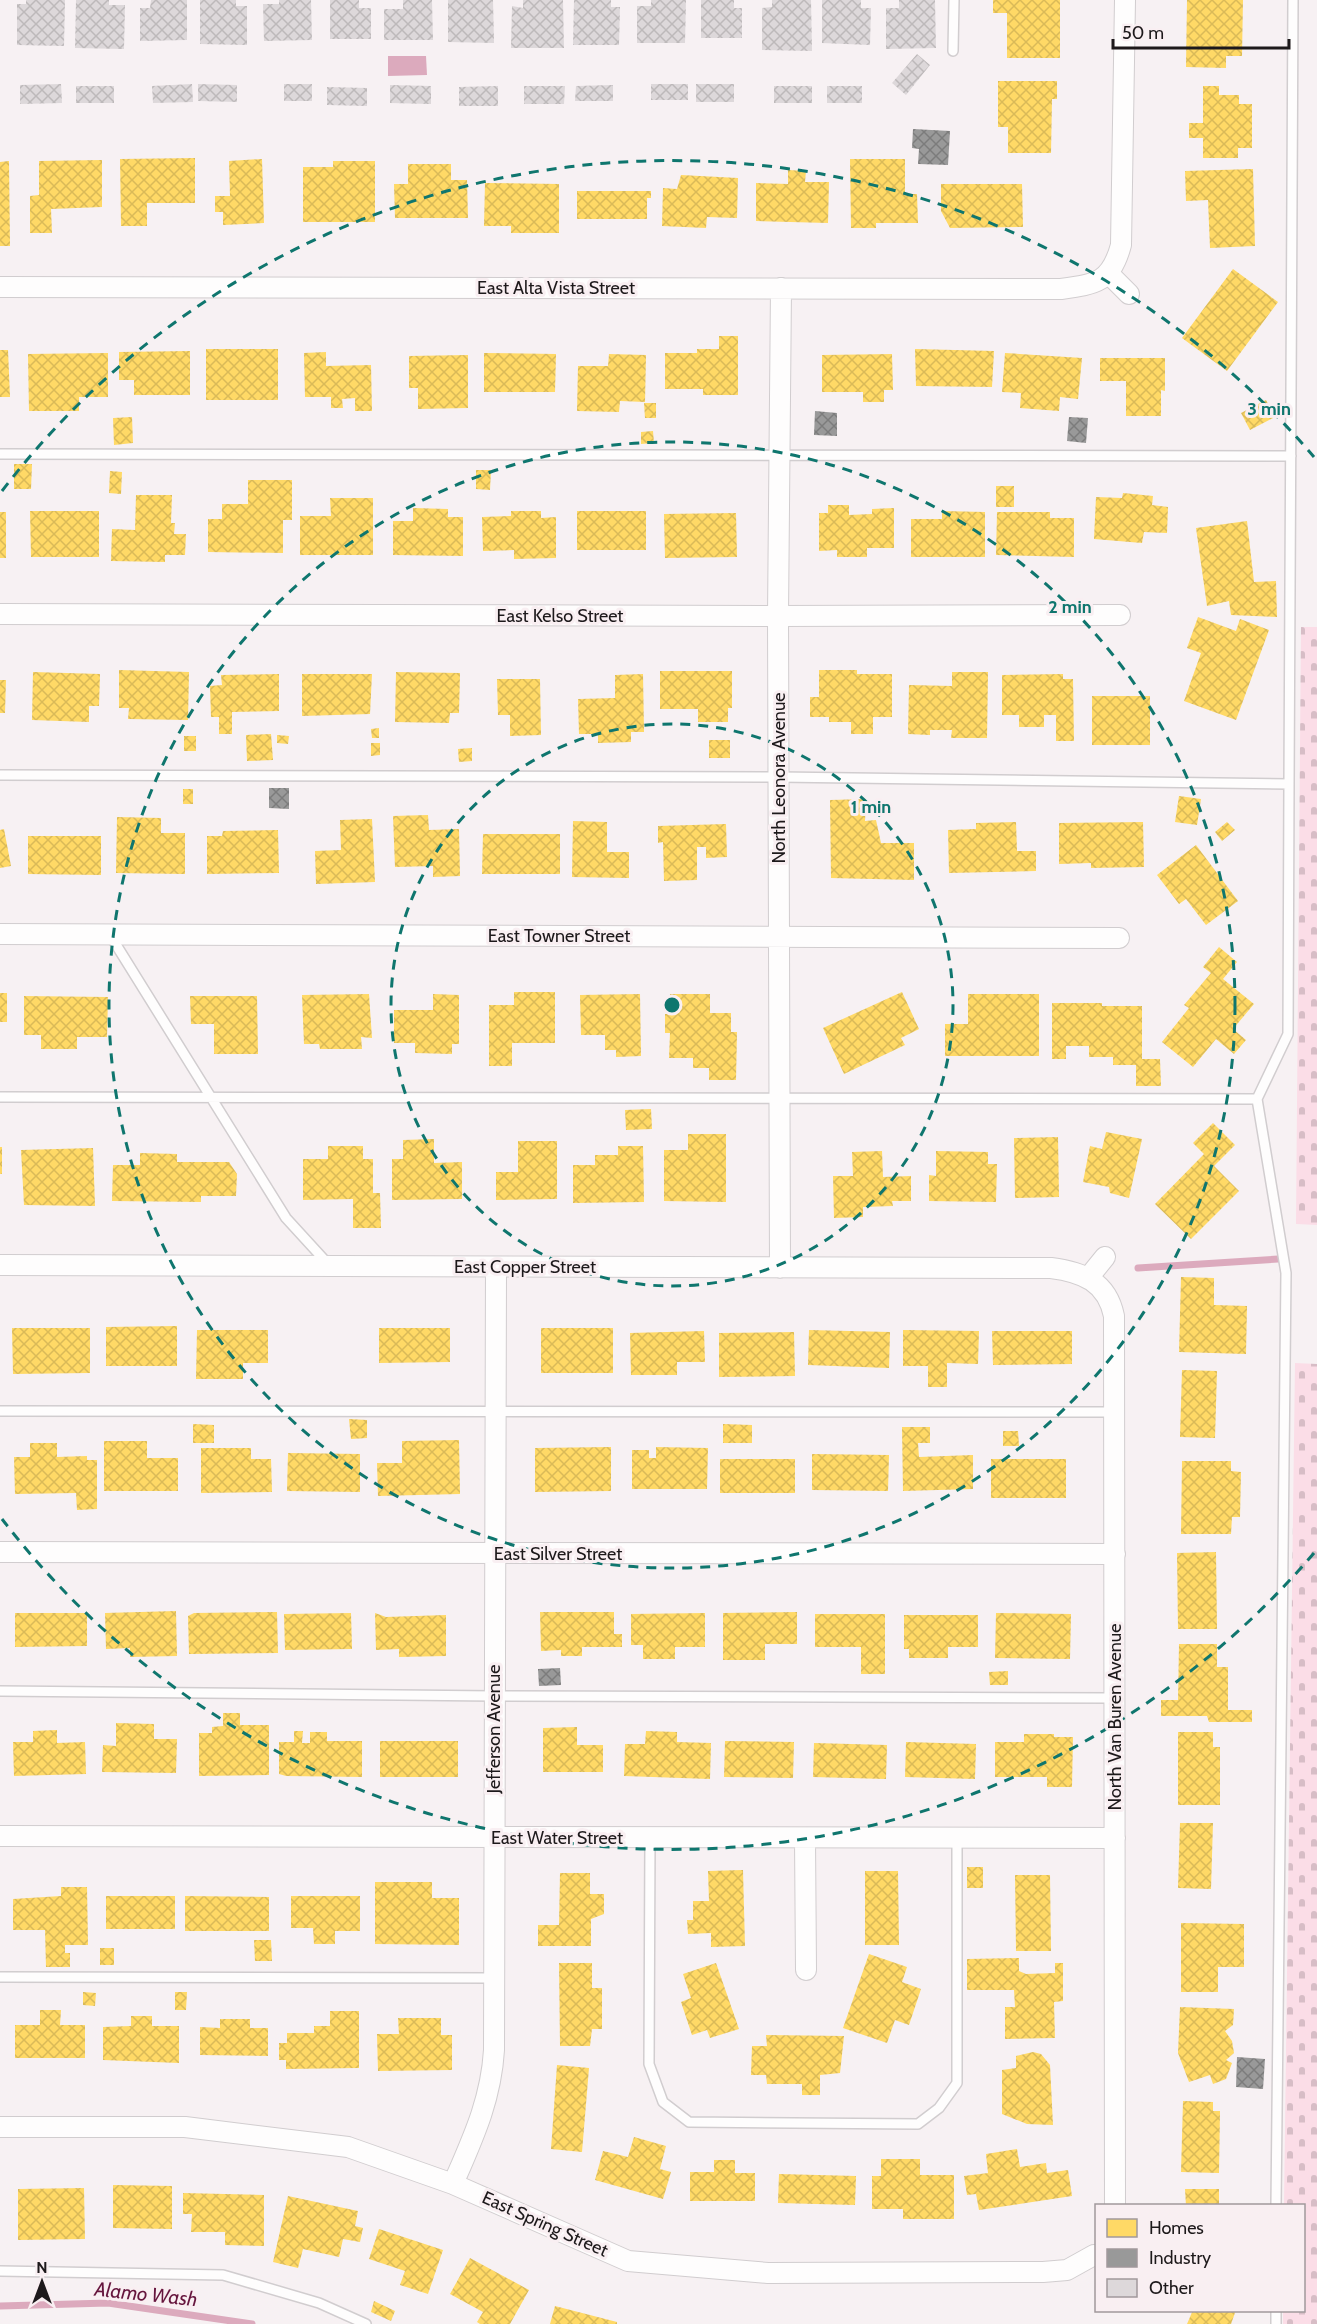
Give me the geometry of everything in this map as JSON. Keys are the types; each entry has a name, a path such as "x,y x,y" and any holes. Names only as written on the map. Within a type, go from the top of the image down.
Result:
{"street":[{"path":"1125,0 1122,230 1117,261 1109,274 1129,294"},
{"name":"East Alta Vista Street","path":"0,287 1061,288 1095,282 1109,274"},
{"name":"North Leonora Avenue","path":"780,1268 778,616 781,288"},
{"name":"East Kelso Street","path":"0,614 1120,615"},
{"name":"East Towner Street","path":"0,934 1119,938"},
{"path":"1088,1278 1105,1257"},
{"name":"East Copper Street","path":"0,1265 1051,1268"},
{"name":"Jefferson Avenue","path":"453,2184 483,2114 489,2091 494,2050 496,1267"},
{"name":"North Van Buren Avenue","path":"1051,1268 1076,1272 1088,1278 1111,1302 1114,1316 1116,1412 1115,2204"},
{"name":"East Silver Street","path":"0,1552 1115,1554"},
{"name":"East Water Street","path":"0,1836 1115,1838"},
{"path":"806,1839 806,1971"},
{"name":"East Spring Street","path":"0,2127 184,2127 348,2147 453,2184 628,2261 768,2273 1043,2272 1067,2270 1095,2256"}],"lane":[{"path":"953,51 954,0"},
{"path":"1276,2204 1286,1273 1257,1099 1288,1034 1293,0"},
{"path":"0,454 1291,456"},
{"path":"0,775 779,777 1289,784"},
{"path":"110,935 286,1218 331,1267"},
{"path":"0,1097 1257,1099"},
{"path":"0,1411 1116,1412"},
{"path":"0,1691 494,1696 1114,1698"},
{"path":"650,1838 649,2064 663,2102 689,2122 918,2124 939,2108 957,2083 957,1838"},
{"path":"0,1977 494,1978"},
{"path":"0,2271 223,2275 320,2303 366,2324"}],"green space":[{"path":"1301,627 1317,627 1317,1225 1296,1224"},
{"path":"1295,1363 1317,1364 1317,2324 1283,2324 1283,2312 1305,2312 1305,2204 1284,2204"}],"shaded area":[{"path":"388,56 426,56 427,75 388,76"}],"building: Homes":[{"path":"993,0 1060,0 1060,58 1007,58 1007,13 993,13"},
{"path":"1187,0 1243,0 1242,56 1226,56 1226,68 1186,67"},
{"path":"998,81 1057,81 1057,99 1052,99 1051,153 1008,153 1008,127 998,127"},
{"path":"1203,86 1219,86 1219,95 1239,95 1239,104 1252,104 1252,148 1238,148 1238,158 1203,158 1203,138 1189,138 1189,123 1203,123"},
{"path":"195,158 195,203 147,203 147,226 121,226 120,159"},
{"path":"262,159 264,223 223,225 223,212 215,212 215,196 230,196 229,161"},
{"path":"850,159 905,159 905,194 917,194 918,223 876,223 876,228 851,228"},
{"path":"102,160 102,207 51,209 52,233 30,233 30,196 39,195 39,161"},
{"path":"9,161 10,246 0,246 0,162"},
{"path":"333,161 375,161 375,222 303,222 303,167 333,167"},
{"path":"408,164 451,164 451,180 467,180 468,218 395,218 394,184 408,184"},
{"path":"1253,169 1255,246 1210,248 1208,200 1186,201 1185,171"},
{"path":"788,170 806,171 805,182 829,182 828,223 756,221 756,183 788,184"},
{"path":"681,175 738,178 737,218 707,217 706,228 662,226 663,188 677,189"},
{"path":"485,183 559,184 559,233 511,233 511,226 484,226"},
{"path":"941,184 1022,184 1023,227 950,228 941,211"},
{"path":"577,191 651,191 651,198 647,198 647,219 577,219"},
{"path":"1233,269 1278,302 1227,371 1182,338"},
{"path":"719,336 738,336 738,395 703,395 703,389 665,389 665,353 697,353 697,349 719,349"},
{"path":"206,349 278,349 278,400 206,400"},
{"path":"915,349 994,351 992,387 916,386"},
{"path":"0,350 8,350 10,397 0,397"},
{"path":"190,351 190,395 134,395 134,380 119,380 119,352"},
{"path":"326,352 326,366 371,365 372,411 355,411 355,398 342,399 343,408 331,408 331,397 305,397 304,353"},
{"path":"108,353 108,397 79,397 79,411 29,411 28,354"},
{"path":"484,353 556,354 555,392 484,392"},
{"path":"1005,353 1082,358 1078,399 1060,397 1059,411 1020,408 1021,393 1002,392"},
{"path":"609,354 646,355 645,402 620,401 619,412 577,411 578,366 608,366"},
{"path":"892,354 893,390 884,390 884,402 863,402 863,392 822,392 822,355"},
{"path":"468,355 468,408 418,409 418,388 409,388 409,356"},
{"path":"1100,358 1165,358 1165,391 1161,390 1161,416 1126,416 1126,381 1100,381"},
{"path":"1266,400 1275,417 1250,430 1241,413"},
{"path":"644,403 656,403 656,418 645,418"},
{"path":"132,417 133,443 114,445 113,418"},
{"path":"653,431 654,443 641,444 641,432"},
{"path":"14,464 32,464 31,489 14,489"},
{"path":"476,470 491,470 490,490 476,489"},
{"path":"110,471 122,472 121,494 109,493"},
{"path":"248,480 292,480 292,520 283,520 283,553 208,552 208,519 222,519 222,504 248,504"},
{"path":"996,486 1014,486 1014,507 996,507"},
{"path":"1123,493 1153,496 1152,505 1168,507 1167,533 1144,532 1142,543 1094,539 1096,497 1122,498"},
{"path":"136,495 172,495 171,523 175,523 174,534 186,534 185,555 165,555 165,562 111,561 112,529 135,530"},
{"path":"330,498 373,498 373,555 300,555 300,516 331,516"},
{"path":"828,505 849,505 849,515 872,514 872,509 894,508 894,548 867,548 867,557 837,557 837,550 819,551 819,513 828,513"},
{"path":"413,508 448,509 448,517 463,517 463,556 393,555 393,521 413,521"},
{"path":"30,511 99,511 99,557 31,557"},
{"path":"511,511 541,511 541,518 556,517 556,558 514,559 514,550 483,551 482,517 511,516"},
{"path":"577,511 646,511 646,550 577,550"},
{"path":"942,511 985,512 985,557 911,557 911,519 942,519"},
{"path":"0,512 6,512 6,558 0,558"},
{"path":"997,512 1050,512 1050,518 1074,518 1074,557 996,555"},
{"path":"736,513 737,557 665,558 664,514"},
{"path":"1247,521 1254,582 1276,581 1277,617 1231,615 1229,601 1207,606 1196,528"},
{"path":"1198,617 1236,631 1240,619 1269,630 1236,720 1184,701 1201,653 1187,648"},
{"path":"119,670 189,672 188,720 128,719 129,708 119,708"},
{"path":"819,670 857,670 857,674 892,674 892,717 873,717 873,734 851,734 851,722 829,722 829,717 810,717 810,697 819,697"},
{"path":"660,671 732,671 732,708 728,708 728,722 698,722 698,709 660,709"},
{"path":"33,672 100,674 99,706 89,706 89,722 32,720"},
{"path":"396,672 460,673 459,713 450,713 449,723 395,722"},
{"path":"952,672 988,672 987,738 951,738 952,730 930,730 930,735 908,734 909,685 952,686"},
{"path":"279,674 279,711 232,712 232,734 219,734 219,717 211,717 210,686 222,685 221,675"},
{"path":"302,674 372,674 370,714 302,716"},
{"path":"643,674 644,732 631,732 631,742 598,743 598,734 579,734 578,699 615,698 615,675"},
{"path":"1063,674 1063,679 1073,679 1074,741 1056,741 1056,715 1044,715 1044,727 1019,727 1019,715 1002,715 1002,675"},
{"path":"497,679 540,679 541,735 510,736 510,715 498,715"},
{"path":"0,680 6,680 5,713 0,713"},
{"path":"1092,696 1150,696 1150,745 1092,745"},
{"path":"379,728 379,738 372,738 371,729"},
{"path":"271,734 273,760 247,761 246,735"},
{"path":"277,735 289,736 288,744 277,743"},
{"path":"184,736 196,736 196,751 184,751"},
{"path":"709,740 730,740 730,758 709,758"},
{"path":"371,743 380,743 380,755 371,756"},
{"path":"472,748 472,761 459,762 458,749"},
{"path":"183,789 193,789 193,804 183,804"},
{"path":"1179,796 1201,799 1197,825 1175,822"},
{"path":"866,799 865,821 876,820 881,843 914,843 914,880 831,878 830,800"},
{"path":"428,815 429,830 459,829 460,876 433,877 433,866 395,867 393,816"},
{"path":"117,817 161,818 161,833 185,833 185,874 116,873"},
{"path":"372,819 375,882 316,884 315,851 341,850 340,820"},
{"path":"573,821 607,822 607,852 629,852 629,878 572,877"},
{"path":"1016,822 1017,851 1036,851 1036,871 949,873 948,830 976,829 976,823"},
{"path":"1143,822 1144,867 1091,868 1091,863 1059,864 1059,823"},
{"path":"1227,822 1235,830 1222,841 1215,832"},
{"path":"726,824 727,857 706,858 706,847 697,847 697,880 664,881 663,842 658,843 658,826"},
{"path":"4,829 11,866 0,868 0,830"},
{"path":"278,830 279,873 207,874 207,836 222,836 223,831"},
{"path":"483,834 560,834 560,874 482,874"},
{"path":"28,836 101,836 101,875 28,874"},
{"path":"1196,845 1238,901 1206,925 1186,899 1179,904 1157,875"},
{"path":"1219,947 1237,962 1223,979 1254,1004 1233,1029 1246,1040 1234,1054 1216,1039 1193,1067 1162,1042 1189,1008 1184,1005 1211,973 1203,967"},
{"path":"514,992 555,992 555,1043 512,1043 512,1066 489,1066 489,1005 514,1005"},
{"path":"902,992 919,1029 901,1038 905,1045 844,1074 823,1028"},
{"path":"0,993 7,993 7,1022 0,1022"},
{"path":"369,994 372,1038 361,1037 362,1049 320,1049 319,1044 304,1044 302,995"},
{"path":"433,994 459,995 459,1044 452,1044 452,1054 415,1053 415,1043 394,1043 394,1010 433,1010"},
{"path":"640,994 641,1056 616,1057 616,1050 605,1050 605,1035 581,1035 580,995"},
{"path":"670,994 710,994 710,1013 731,1013 731,1032 737,1032 736,1080 709,1080 709,1068 693,1068 693,1058 669,1058 670,1033 665,1033 665,1014 669,1014"},
{"path":"968,994 1039,994 1039,1056 945,1056 945,1024 968,1024"},
{"path":"24,996 108,997 107,1037 77,1037 77,1049 41,1049 41,1035 24,1035"},
{"path":"190,996 257,996 258,1054 214,1054 214,1024 191,1024"},
{"path":"1052,1003 1142,1006 1142,1059 1160,1059 1161,1086 1136,1086 1136,1065 1113,1065 1113,1057 1089,1057 1089,1046 1066,1046 1066,1059 1052,1059"},
{"path":"651,1109 652,1129 626,1130 625,1110"},
{"path":"1213,1123 1235,1145 1214,1166 1239,1191 1191,1239 1155,1204 1204,1154 1193,1143"},
{"path":"1106,1132 1142,1139 1129,1198 1110,1193 1109,1187 1083,1182 1090,1146 1102,1149"},
{"path":"688,1134 726,1134 726,1202 664,1201 664,1150 688,1150"},
{"path":"1058,1137 1059,1197 1015,1198 1014,1138"},
{"path":"434,1139 434,1163 462,1162 462,1199 392,1200 392,1159 403,1159 403,1140"},
{"path":"518,1141 557,1141 557,1199 496,1200 496,1172 518,1172"},
{"path":"328,1146 363,1146 363,1159 373,1159 373,1193 380,1193 381,1228 353,1228 353,1199 303,1200 303,1159 328,1159"},
{"path":"618,1146 643,1146 644,1202 573,1203 573,1165 595,1165 595,1155 618,1155"},
{"path":"0,1147 2,1147 2,1174 0,1174"},
{"path":"93,1148 95,1206 24,1205 21,1150"},
{"path":"882,1151 883,1177 911,1176 911,1201 892,1201 893,1206 863,1207 863,1217 834,1218 833,1176 853,1176 852,1152"},
{"path":"936,1151 988,1152 988,1164 997,1164 996,1202 929,1201 929,1175 936,1176"},
{"path":"140,1153 177,1154 177,1162 229,1162 237,1174 236,1196 201,1196 201,1202 112,1201 113,1165 140,1165"},
{"path":"1181,1277 1214,1278 1214,1305 1247,1306 1246,1354 1179,1352"},
{"path":"177,1326 177,1366 106,1366 106,1327"},
{"path":"12,1328 90,1328 90,1373 13,1374"},
{"path":"379,1328 450,1328 450,1362 379,1363"},
{"path":"541,1328 613,1328 613,1373 541,1373"},
{"path":"197,1330 268,1330 268,1363 243,1363 243,1379 196,1379"},
{"path":"809,1330 890,1332 889,1368 808,1365"},
{"path":"903,1330 979,1331 978,1364 947,1363 947,1387 928,1387 928,1366 903,1366"},
{"path":"704,1331 705,1362 677,1362 677,1375 631,1375 630,1333"},
{"path":"992,1331 1072,1331 1072,1364 993,1365"},
{"path":"794,1332 795,1376 719,1377 719,1333"},
{"path":"1182,1370 1217,1371 1215,1438 1180,1437"},
{"path":"349,1419 367,1420 367,1438 351,1439"},
{"path":"193,1424 214,1425 214,1443 193,1443"},
{"path":"723,1424 752,1425 752,1443 723,1443"},
{"path":"902,1427 930,1427 930,1443 918,1443 919,1457 973,1455 973,1489 903,1491"},
{"path":"1003,1431 1018,1431 1019,1446 1003,1446"},
{"path":"459,1440 460,1494 378,1496 377,1463 402,1463 402,1441"},
{"path":"104,1441 147,1441 147,1458 178,1458 178,1491 104,1491"},
{"path":"30,1443 57,1443 57,1457 87,1456 87,1460 97,1460 97,1509 77,1510 76,1493 15,1494 14,1457 30,1457"},
{"path":"611,1447 611,1491 535,1492 535,1448"},
{"path":"656,1447 708,1448 707,1489 632,1489 632,1450 649,1450 649,1458 656,1458"},
{"path":"201,1448 251,1448 251,1459 271,1459 272,1492 201,1493"},
{"path":"288,1453 360,1454 360,1492 287,1491"},
{"path":"812,1454 889,1455 888,1491 812,1490"},
{"path":"720,1459 795,1459 795,1493 720,1493"},
{"path":"991,1459 1066,1459 1066,1498 991,1498"},
{"path":"1182,1461 1231,1461 1231,1471 1241,1472 1240,1517 1232,1517 1231,1534 1181,1534"},
{"path":"1216,1552 1217,1629 1178,1629 1177,1553"},
{"path":"176,1611 177,1656 130,1657 130,1648 106,1649 105,1613"},
{"path":"277,1612 278,1653 189,1654 188,1616 194,1613"},
{"path":"540,1612 614,1612 614,1634 622,1634 622,1647 582,1647 582,1656 561,1656 561,1650 541,1651"},
{"path":"797,1612 797,1644 765,1644 765,1660 723,1660 723,1613"},
{"path":"15,1613 87,1613 87,1646 15,1647"},
{"path":"351,1613 352,1649 285,1650 284,1614"},
{"path":"375,1613 386,1617 446,1615 446,1656 399,1657 399,1649 376,1650"},
{"path":"705,1613 705,1647 675,1647 675,1659 643,1659 643,1645 631,1645 631,1614"},
{"path":"996,1613 1071,1614 1070,1659 995,1658"},
{"path":"815,1614 885,1614 885,1674 861,1674 861,1647 815,1647"},
{"path":"904,1615 978,1615 978,1647 948,1647 948,1658 909,1658 909,1649 904,1649"},
{"path":"1179,1644 1217,1644 1217,1667 1228,1667 1228,1710 1252,1710 1252,1722 1209,1722 1207,1716 1161,1716 1161,1700 1178,1700"},
{"path":"1008,1671 1008,1685 990,1685 989,1672"},
{"path":"223,1713 240,1713 240,1725 269,1725 269,1775 199,1776 199,1733 212,1733 212,1727 223,1726"},
{"path":"116,1723 154,1724 154,1739 177,1739 176,1773 102,1772 103,1745 116,1746"},
{"path":"577,1727 577,1745 603,1745 603,1772 543,1772 543,1728"},
{"path":"57,1730 57,1743 85,1742 86,1774 14,1776 13,1742 33,1742 33,1731"},
{"path":"294,1731 303,1731 302,1743 310,1743 310,1732 327,1732 327,1741 362,1741 362,1777 279,1774 279,1742 294,1742"},
{"path":"646,1731 677,1732 677,1742 711,1743 710,1779 624,1776 625,1744 645,1744"},
{"path":"1178,1732 1213,1732 1213,1747 1220,1747 1220,1805 1178,1805"},
{"path":"1024,1734 1054,1734 1054,1737 1073,1737 1072,1787 1047,1787 1047,1777 995,1777 995,1742 1024,1742"},
{"path":"380,1741 458,1741 458,1777 380,1777"},
{"path":"725,1741 794,1742 793,1778 724,1777"},
{"path":"906,1742 976,1744 975,1779 905,1777"},
{"path":"814,1743 887,1745 886,1779 813,1777"},
{"path":"1180,1823 1213,1823 1211,1889 1178,1888"},
{"path":"967,1867 983,1867 983,1888 967,1888"},
{"path":"743,1870 745,1946 711,1947 711,1933 688,1934 687,1920 693,1920 693,1901 709,1901 708,1871"},
{"path":"865,1871 898,1871 899,1945 865,1945"},
{"path":"560,1873 590,1873 590,1894 604,1894 604,1914 591,1919 591,1946 538,1946 538,1925 559,1925"},
{"path":"1015,1875 1050,1875 1051,1951 1016,1951"},
{"path":"375,1882 432,1882 432,1898 459,1898 459,1945 375,1944"},
{"path":"61,1887 87,1887 88,1945 65,1945 65,1953 70,1953 70,1967 46,1967 45,1930 13,1930 13,1899 61,1896"},
{"path":"106,1896 175,1896 175,1929 106,1929"},
{"path":"185,1896 269,1897 269,1931 185,1931"},
{"path":"291,1896 360,1896 360,1931 335,1931 335,1944 314,1944 313,1928 291,1928"},
{"path":"1181,1923 1244,1924 1244,1967 1218,1967 1218,1992 1181,1992"},
{"path":"254,1940 271,1940 272,1961 255,1961"},
{"path":"100,1948 114,1948 114,1965 100,1965"},
{"path":"869,1954 907,1967 902,1982 921,1989 909,2025 895,2020 887,2043 843,2028"},
{"path":"1019,1958 1019,1971 1026,1974 1055,1973 1055,1963 1063,1963 1063,2001 1054,2002 1055,2038 1005,2039 1005,2007 1015,2007 1014,1990 967,1990 967,1959"},
{"path":"559,1963 592,1963 592,1988 602,1988 602,2029 592,2029 590,2046 560,2046"},
{"path":"716,1963 739,2029 710,2038 707,2030 692,2035 681,2002 691,1998 683,1974"},
{"path":"83,1992 96,1993 95,2006 83,2005"},
{"path":"175,1992 187,1992 186,2010 175,2010"},
{"path":"1180,2007 1234,2009 1233,2025 1225,2031 1232,2041 1234,2053 1226,2060 1232,2063 1226,2079 1213,2084 1210,2075 1189,2082 1178,2053"},
{"path":"40,2010 61,2010 60,2025 85,2025 85,2058 15,2058 15,2025 40,2025"},
{"path":"330,2011 359,2011 359,2068 286,2069 286,2060 279,2060 279,2043 287,2043 287,2033 314,2033 314,2026 330,2026"},
{"path":"131,2016 152,2016 152,2026 179,2026 179,2063 103,2060 103,2027 131,2026"},
{"path":"398,2018 441,2018 441,2035 452,2035 452,2070 378,2071 377,2034 399,2034"},
{"path":"220,2019 250,2019 250,2028 268,2028 268,2056 200,2055 200,2027 220,2028"},
{"path":"766,2035 844,2036 840,2073 820,2075 820,2095 802,2095 802,2084 767,2084 766,2075 751,2075 752,2046 767,2046"},
{"path":"1033,2052 1041,2054 1050,2065 1053,2125 1027,2124 1002,2114 1002,2070 1016,2068 1016,2056"},
{"path":"557,2065 589,2068 582,2152 551,2149"},
{"path":"1183,2101 1213,2102 1213,2111 1220,2111 1219,2173 1181,2172"},
{"path":"634,2137 666,2146 660,2169 671,2172 663,2199 595,2180 603,2151 628,2157"},
{"path":"1017,2149 1020,2167 1046,2163 1047,2173 1068,2170 1072,2196 979,2210 976,2194 967,2195 964,2176 988,2173 986,2154"},
{"path":"881,2159 920,2159 920,2175 954,2175 954,2219 903,2219 903,2209 872,2209 872,2176 881,2176"},
{"path":"714,2160 735,2160 735,2173 755,2173 755,2201 690,2201 690,2172 714,2172"},
{"path":"779,2174 856,2176 855,2205 778,2203"},
{"path":"113,2185 172,2186 172,2229 113,2228"},
{"path":"84,2188 85,2239 18,2240 18,2189"},
{"path":"1185,2189 1219,2189 1219,2204 1186,2204"},
{"path":"183,2193 264,2195 264,2246 225,2245 225,2232 191,2232 192,2214 183,2214"},
{"path":"288,2196 358,2211 355,2226 363,2228 360,2242 343,2239 339,2257 303,2249 298,2268 273,2262"},
{"path":"379,2229 443,2250 428,2294 400,2285 405,2271 369,2259"},
{"path":"470,2258 529,2290 510,2324 480,2324 477,2322 483,2312 450,2294"},
{"path":"374,2301 395,2311 391,2321 371,2312"},
{"path":"555,2306 617,2322 617,2324 550,2324"},
{"path":"1192,2312 1235,2312 1231,2324 1187,2324"}],"building: Industry":[{"path":"913,129 950,131 948,165 918,164 919,149 912,148"},
{"path":"815,411 837,413 837,436 814,435"},
{"path":"1069,417 1088,418 1086,443 1067,441"},
{"path":"269,788 289,788 289,809 269,808"},
{"path":"560,1668 561,1685 539,1686 538,1669"},
{"path":"1237,2057 1265,2059 1263,2089 1236,2087"}],"building: Other":[{"path":"26,0 65,0 64,46 17,45 17,4 26,4"},
{"path":"76,0 109,0 109,5 125,5 124,49 75,48"},
{"path":"151,0 187,0 187,40 140,41 140,8 150,8"},
{"path":"200,0 236,0 236,6 247,6 247,45 200,44"},
{"path":"279,0 311,0 312,40 264,41 263,4 279,4"},
{"path":"330,0 359,0 359,8 371,8 371,39 330,39"},
{"path":"403,0 432,0 433,40 384,40 384,9 403,9"},
{"path":"448,0 493,0 494,43 448,42"},
{"path":"523,0 563,0 564,48 511,48 512,6 523,8"},
{"path":"574,0 611,0 611,7 620,7 619,45 573,45"},
{"path":"651,0 686,0 685,43 637,43 637,6 651,6"},
{"path":"701,0 734,0 734,8 742,8 742,38 701,38"},
{"path":"772,0 811,0 812,51 762,50 762,8 772,7"},
{"path":"822,0 861,0 861,8 871,8 870,45 822,43"},
{"path":"899,0 935,0 936,48 886,49 886,8 899,8"},
{"path":"917,54 930,65 906,95 892,83"},
{"path":"61,84 62,103 20,104 20,85"},
{"path":"192,84 193,102 153,103 152,86"},
{"path":"198,84 237,85 237,102 198,101"},
{"path":"284,84 312,84 312,101 284,101"},
{"path":"651,84 688,84 688,100 651,100"},
{"path":"696,84 734,84 734,102 696,102"},
{"path":"390,85 431,86 431,104 390,103"},
{"path":"613,85 613,101 575,101 576,86"},
{"path":"76,86 114,86 114,103 76,103"},
{"path":"498,86 498,106 459,106 459,87"},
{"path":"524,86 565,86 564,104 524,104"},
{"path":"774,86 812,86 812,103 774,103"},
{"path":"827,86 862,86 862,103 827,103"},
{"path":"327,87 367,88 367,106 327,105"}],"waterway":[{"path":"1138,1268 1278,1259"},
{"name":"Alamo Wash","path":"0,2306 108,2303 252,2324"}]}
